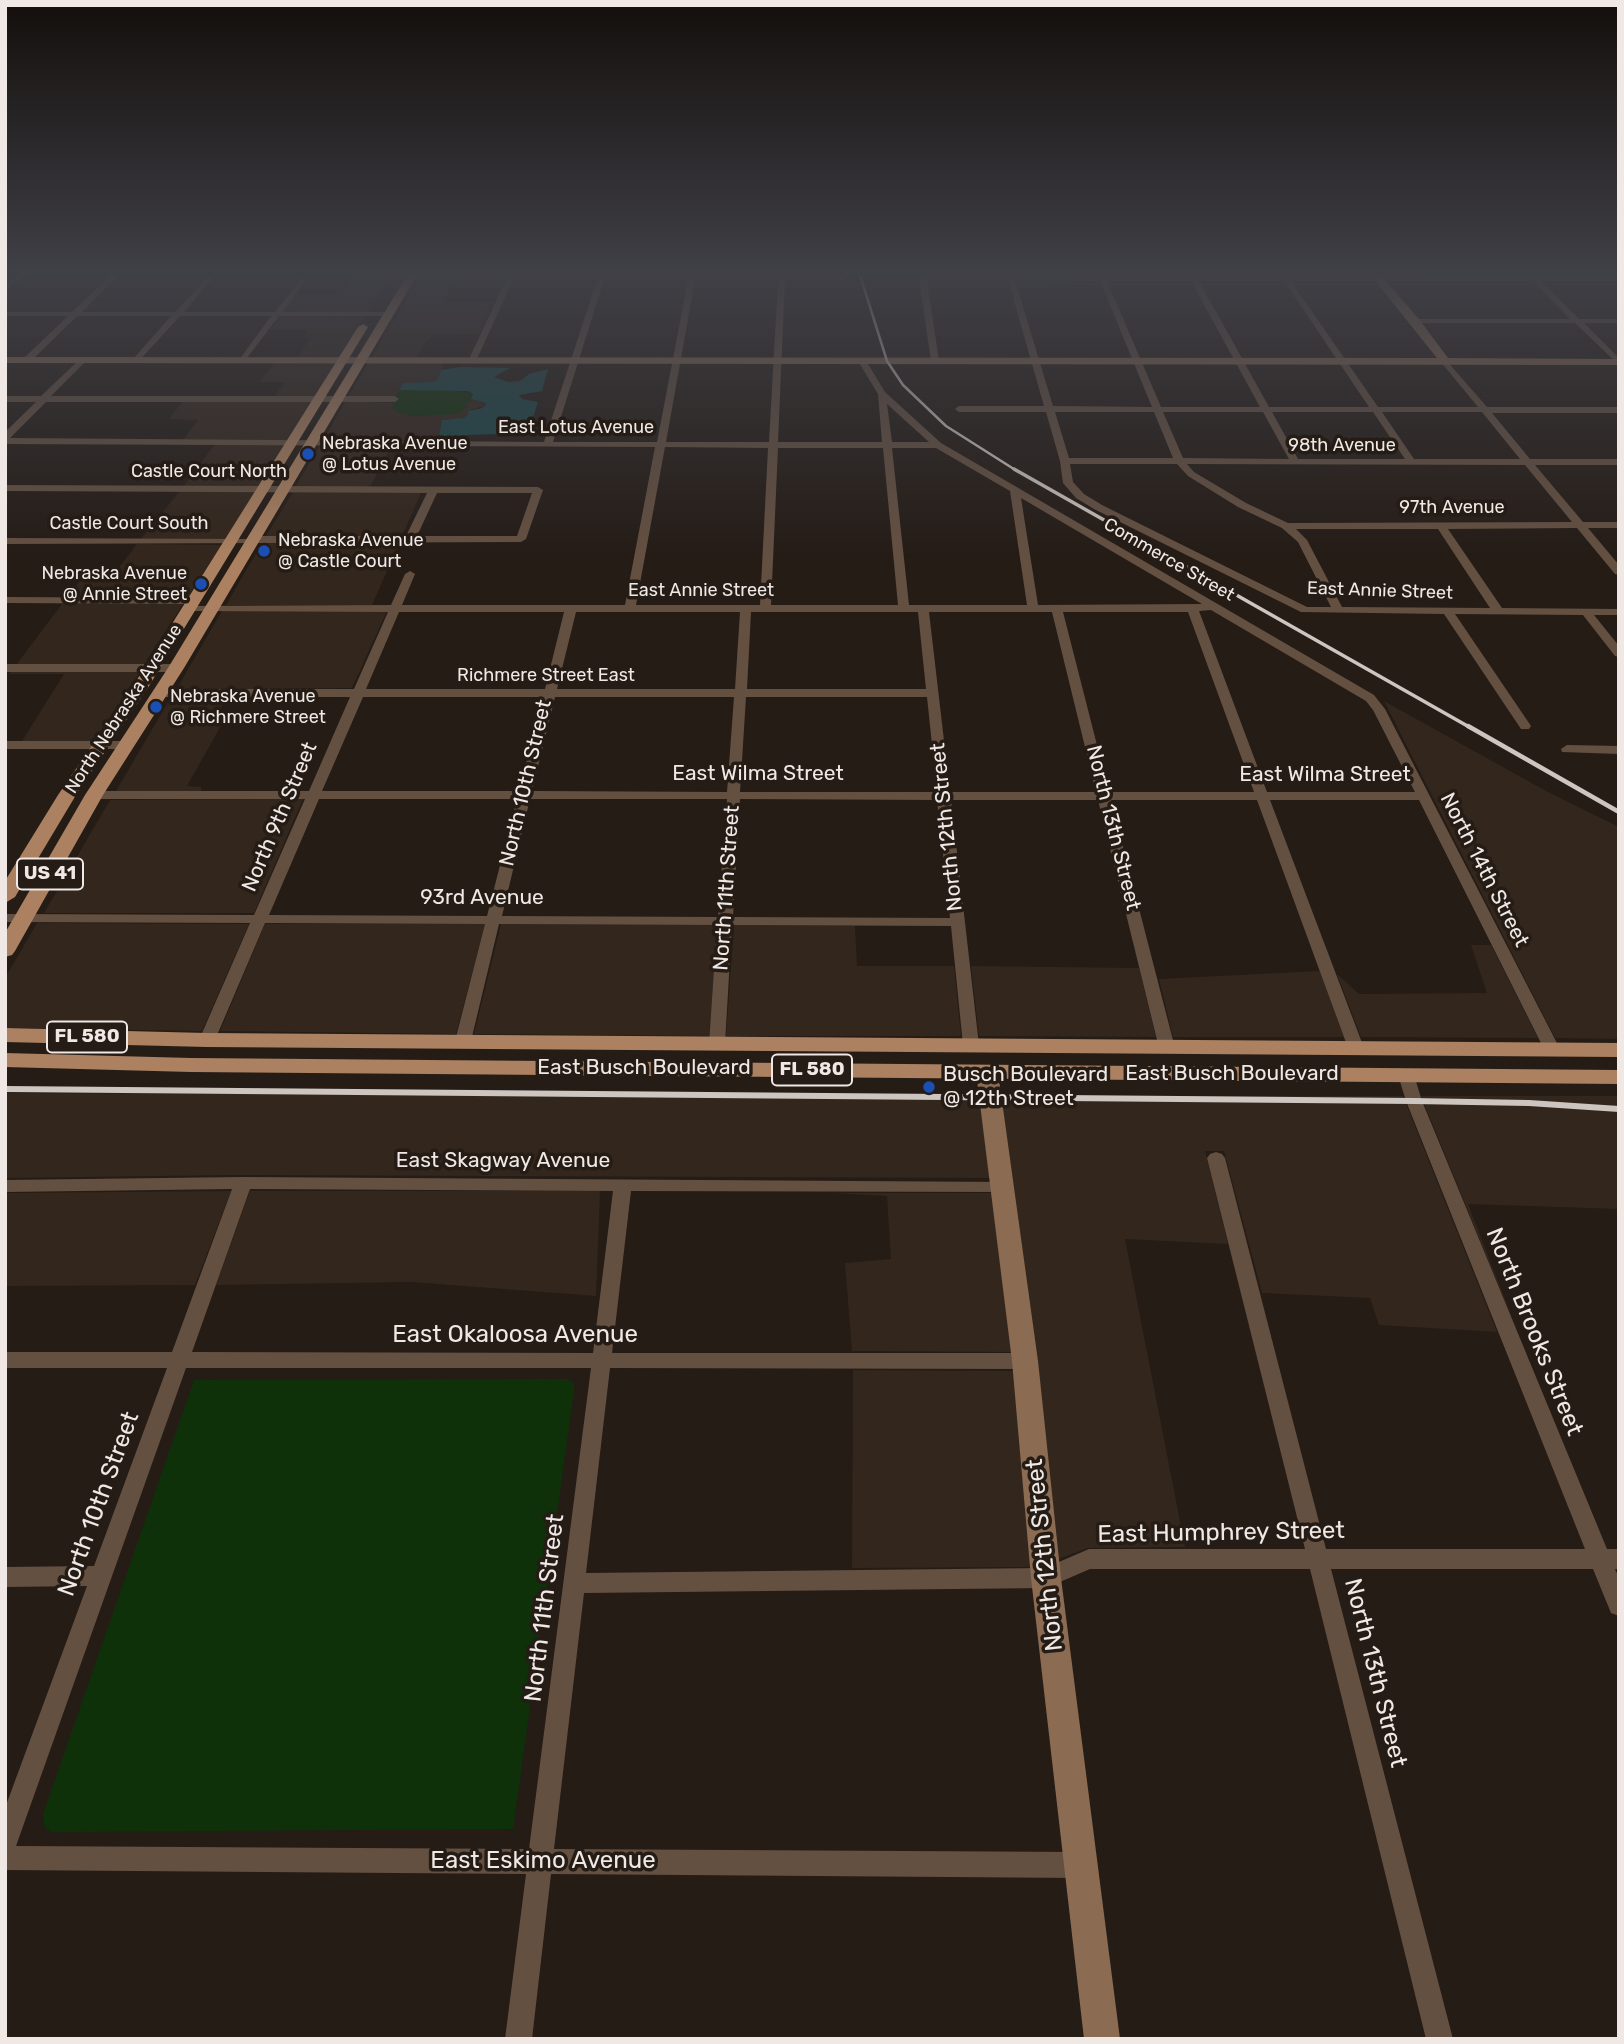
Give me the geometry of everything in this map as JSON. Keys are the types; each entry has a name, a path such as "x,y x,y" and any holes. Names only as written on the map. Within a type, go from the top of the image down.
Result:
{"main road":[{"name":"North Nebraska Avenue","path":"5,897 56,813 151,669 338,367"},
{"name":"North Nebraska Avenue","path":"5,951 93,796 176,668 355,367"},
{"path":"56,813 65,818 53,851 59,858"},
{"name":"East Busch Boulevard","path":"5,1035 207,1040 1619,1051"},
{"path":"191,1065 279,1054 415,1054 463,1041"},
{"path":"459,1067 486,1057 507,1054 650,1054 691,1043"},
{"path":"754,1069 821,1058 920,1058 971,1045"},
{"path":"987,1072 1020,1060 1144,1058 1159,1056 1167,1048"},
{"path":"1135,1073 1189,1060 1319,1062 1341,1059 1356,1048"},
{"path":"1406,1075 1421,1065 1447,1061 1547,1061 1555,1058 1552,1049"},
{"name":"East Busch Boulevard","path":"5,1060 191,1065 1619,1077"}],"street":[{"path":"5,440 74,367"},
{"path":"548,444 573,367"},
{"path":"630,608 674,367"},
{"path":"765,608 778,367"},
{"path":"866,367 882,394 904,608"},
{"path":"1037,367 1065,461"},
{"path":"1139,367 1180,461 1191,474 1242,505 1286,526 1302,540 1339,611"},
{"path":"1243,367 1295,461"},
{"path":"1347,367 1411,461"},
{"path":"1449,367 1619,572"},
{"name":"Commerce Street","path":"882,394 938,444 1014,491 1358,689 1379,709"},
{"path":"5,399 395,399"},
{"path":"958,409 1619,410"},
{"name":"East Lotus Avenue","path":"5,440 310,444 938,444"},
{"name":"98th Avenue","path":"1065,461 1619,462"},
{"name":"East Annie Street","path":"1065,461 1068,483 1080,496 1305,610 1619,612"},
{"name":"Castle Court North","path":"5,488 538,490 521,539"},
{"path":"410,539 433,490"},
{"path":"1014,491 1033,608"},
{"name":"97th Avenue","path":"1286,526 1619,525"},
{"path":"1441,526 1498,611"},
{"name":"Castle Court South","path":"5,541 521,539"},
{"name":"North 9th Street","path":"207,1040 410,574"},
{"name":"East Annie Street","path":"5,600 191,604 212,608 1192,609 1213,606"},
{"name":"North 10th Street","path":"463,1041 571,608"},
{"name":"North 11th Street","path":"717,1043 746,608"},
{"name":"North 12th Street","path":"923,608 971,1045"},
{"name":"North 13th Street","path":"1057,608 1167,1048"},
{"path":"1192,609 1356,1048"},
{"path":"1447,611 1525,726"},
{"path":"1586,612 1619,654"},
{"path":"5,668 176,668"},
{"name":"Richmere Street East","path":"160,693 932,693"},
{"name":"North 14th Street","path":"1379,709 1552,1049"},
{"path":"5,745 125,745"},
{"path":"1567,749 1619,750"},
{"name":"East Wilma Street","path":"93,796 1423,796"},
{"name":"93rd Avenue","path":"5,918 958,922"},
{"name":"North 12th Street","path":"987,1072 1025,1361 1046,1578 1102,2039"},
{"name":"North Brooks Street","path":"1406,1075 1414,1101 1609,1559 1619,1606"},
{"name":"North 13th Street","path":"1216,1158 1440,2039"},
{"name":"North 10th Street","path":"5,1843 243,1183"},
{"name":"East Skagway Avenue","path":"5,1186 243,1183 1001,1186"},
{"name":"North 11th Street","path":"518,2039 623,1184"},
{"name":"East Okaloosa Avenue","path":"5,1360 1025,1361"},
{"name":"East Humphrey Street","path":"575,1583 1046,1578 1089,1559 1609,1559"},
{"path":"5,1577 101,1576"},
{"name":"East Eskimo Avenue","path":"5,1858 1080,1865"}],"shaded area":[{"path":"271,367 333,367 315,397 274,397 285,382 259,382"},
{"path":"365,367 443,367 438,379 433,382 403,383 396,397 348,397"},
{"path":"473,400 486,405 467,411 470,414 464,419 442,420 438,442 322,442 346,401 468,406 463,404"},
{"path":"183,401 312,401 288,440 183,440 198,420 169,419"},
{"path":"215,444 286,444 259,487 184,486"},
{"path":"319,447 391,447 370,487 295,487"},
{"path":"180,491 256,491 225,539 141,539"},
{"path":"293,492 421,493 402,536 266,536"},
{"path":"263,541 400,542 372,605 226,605"},
{"path":"137,544 222,545 187,598 67,598 88,570 117,570"},
{"path":"62,604 183,604 144,665 16,665"},
{"path":"222,611 387,611 352,688 176,690"},
{"path":"140,672 96,741 22,741 64,674 9,674"},
{"path":"171,697 226,697 216,719 223,722 187,786 201,787 201,791 116,791"},
{"path":"1384,701 1548,792 1619,827 1619,1039 1555,1038"},
{"path":"303,799 254,913 44,913 110,800"},
{"path":"37,923 249,924 202,1031 5,1028 5,978"},
{"path":"265,924 485,924 456,1034 220,1031"},
{"path":"501,924 718,925 709,1036 474,1034"},
{"path":"734,925 855,926 857,966 954,966 961,1036 726,1036"},
{"path":"1471,945 1491,945 1538,1038 1361,1037 1337,974 1359,994 1487,993"},
{"path":"971,966 1139,968 1156,1037 979,1036"},
{"path":"1320,971 1344,1037 1173,1037 1159,979"},
{"path":"5,1093 979,1096 990,1178 236,1175 5,1178"},
{"path":"997,1096 1403,1096 1497,1332 1379,1325 1370,1298 1262,1293 1224,1151 1205,1151 1228,1244 1125,1239 1185,1547 1088,1548 1056,1560"},
{"path":"1421,1096 1619,1096 1619,1209 1468,1204 1518,1333"},
{"path":"231,1191 195,1285 5,1286 5,1193"},
{"path":"250,1191 600,1191 596,1296 411,1282 216,1285"},
{"path":"831,1193 992,1193 1013,1352 852,1351 845,1263 891,1259 887,1196"},
{"path":"853,1370 1015,1371 1033,1567 852,1568"}],"green space":[{"path":"399,390 450,390 474,394 473,400 463,404 468,407 457,414 413,416 396,412 391,406 400,398 396,397"},
{"path":"568,1379 574,1384 574,1391 513,1829 51,1832 44,1825 43,1814 194,1380"}],"water":[{"path":"458,367 510,368 494,377 508,382 520,381 529,374 548,369 542,391 519,395 522,399 538,402 528,433 439,436 442,420 464,418 469,414 467,411 486,405 471,399 473,394 468,391 399,390 403,383 433,382 438,379 441,370"}],"railway":[{"path":"891,367 903,385 946,426 1017,471"},
{"path":"1014,469 1471,728"},
{"path":"1468,726 1619,812"},
{"path":"5,1089 1414,1101 1529,1103 1619,1109"}],"place":[{"name":"Nebraska Avenue @ Lotus Avenue","path":"308,454"},
{"name":"Nebraska Avenue @ Castle Court","path":"264,551"},
{"name":"Nebraska Avenue @ Annie Street","path":"201,584"},
{"name":"Nebraska Avenue @ Richmere Street","path":"156,707"},
{"name":"Busch Boulevard @ 12th Street","path":"929,1087"}]}
